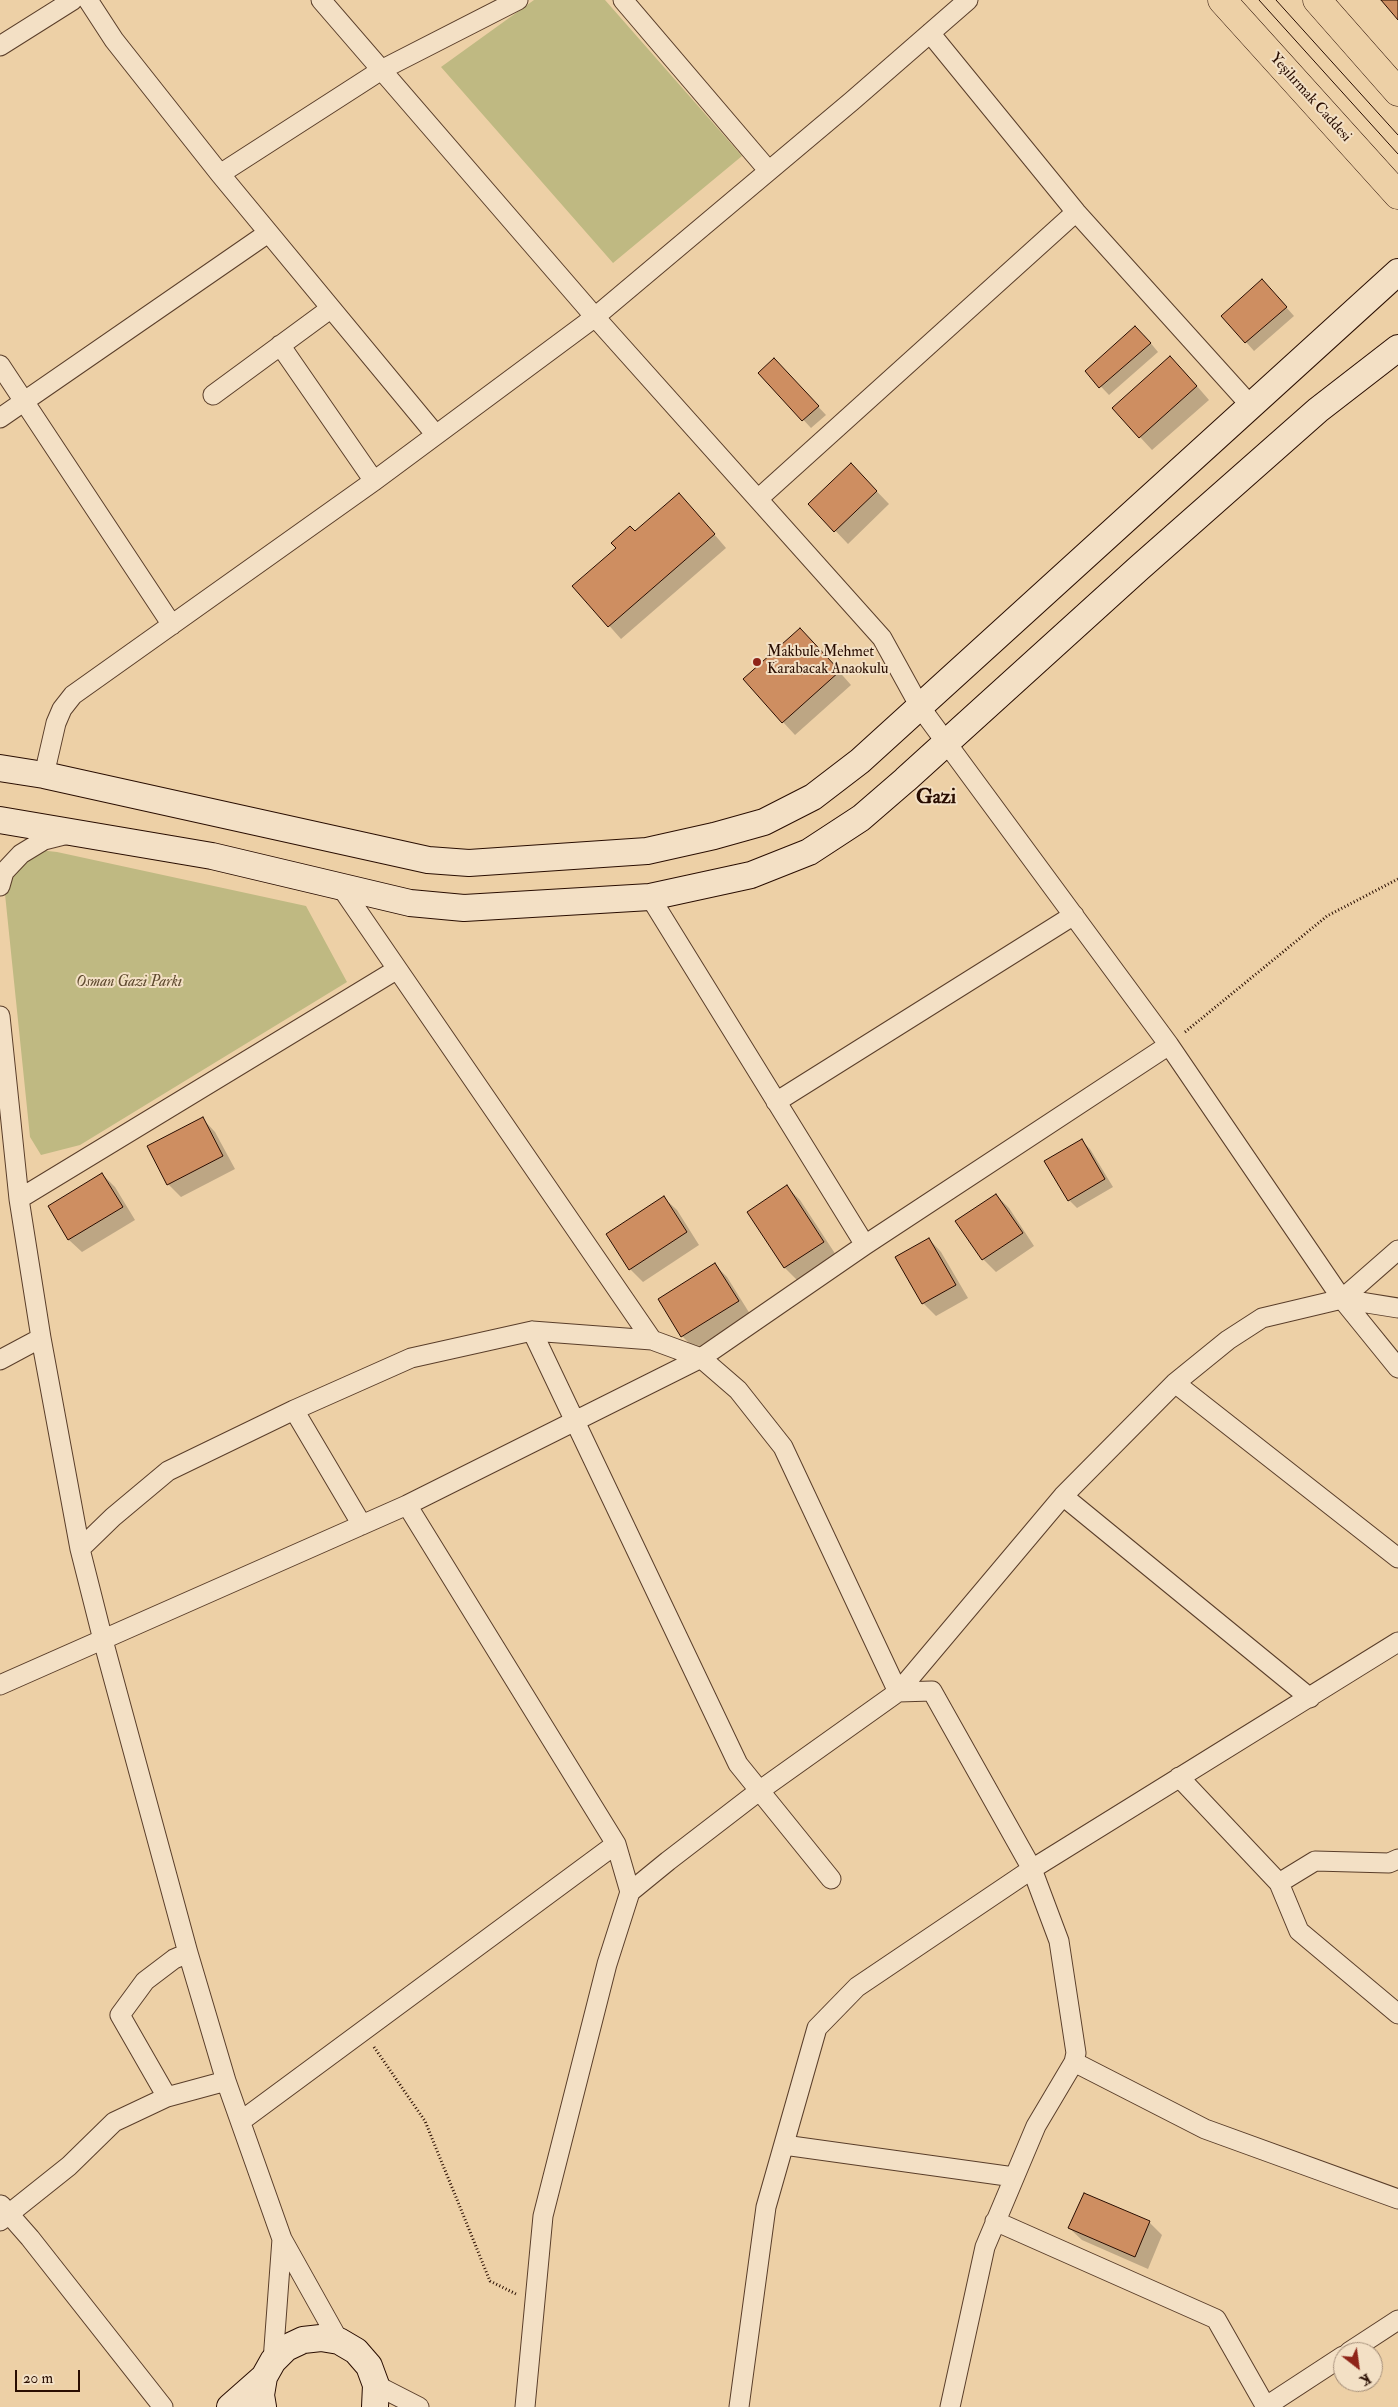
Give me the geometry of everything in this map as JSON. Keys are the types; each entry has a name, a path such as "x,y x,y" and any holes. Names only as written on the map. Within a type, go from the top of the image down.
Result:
{"main road":[{"name":"Yeşilırmak Caddesi","path":"1222,0 1398,195"},
{"path":"1316,0 1398,92"},
{"path":"0,768 44,775 428,860 470,863 647,851 714,836 764,822 812,797 860,761 1398,272"},
{"path":"0,820 212,856 410,903 464,908 650,896 750,875 809,852 860,818 1318,410 1398,348"},
{"path":"230,2407 286,2348 303,2340 321,2338 339,2341 356,2351 369,2366 375,2396"},
{"path":"263,2407 261,2395 268,2369"}],"street":[{"path":"0,46 73,0"},
{"path":"88,0 114,40 220,174 436,435"},
{"path":"321,0 595,317 882,638 920,706 946,743 1169,1046 1342,1299 1398,1368"},
{"path":"220,174 383,70 518,0"},
{"path":"623,0 768,170"},
{"path":"44,775 56,723 62,709 73,695 374,481 595,317 968,0"},
{"path":"930,33 1076,212 1251,406"},
{"path":"758,499 1076,212"},
{"path":"0,418 268,233"},
{"path":"213,395 330,309"},
{"path":"280,345 374,481"},
{"path":"0,365 172,625"},
{"path":"0,886 4,872 21,854 44,840 75,832"},
{"path":"341,887 396,970 652,1340"},
{"path":"650,896 865,1245"},
{"path":"776,1102 1074,915"},
{"path":"19,1199 396,970"},
{"path":"0,1023 19,1199 41,1338 80,1549 103,1640 188,1953 226,2081 282,2239 339,2341"},
{"path":"0,1686 407,1505 701,1358 865,1245 1169,1046"},
{"path":"1342,1299 1398,1250"},
{"path":"525,2407 543,2216 607,1964 630,1892 759,1791 898,1692 1063,1496 1175,1383 1228,1340 1262,1318 1342,1299 1398,1308"},
{"path":"532,1330 738,1764 831,1879"},
{"path":"80,1549 112,1516 168,1471 294,1410 411,1358 532,1330 652,1340 701,1358 738,1390 783,1447 898,1692"},
{"path":"0,1360 41,1338"},
{"path":"1175,1383 1398,1558"},
{"path":"294,1410 362,1525"},
{"path":"1063,1496 1310,1698"},
{"path":"407,1505 616,1844 630,1892"},
{"path":"739,2407 766,2207 817,2028 857,1987 1032,1869 1398,1642"},
{"path":"898,1692 932,1691 1032,1869 1060,1941 1076,2053 1074,2062 1036,2126 985,2247 950,2407"},
{"path":"1179,1777 1279,1883 1299,1931 1398,2014"},
{"path":"241,2121 616,1844"},
{"path":"1279,1883 1315,1861 1389,1863 1398,1859"},
{"path":"167,2097 120,2015 145,1980 174,1959 188,1953"},
{"path":"1074,2062 1205,2129 1398,2199"},
{"path":"163,2407 3,2213 69,2166 114,2122 167,2097 226,2081"},
{"path":"784,2145 1014,2177"},
{"path":"995,2221 1216,2319 1266,2407 1333,2363"},
{"path":"268,2369 282,2239"},
{"path":"1364,2342 1398,2320"},
{"path":"375,2396 419,2407"}],"path":[{"path":"1169,1046 1328,916 1398,879"},
{"path":"363,2031 425,2121 490,2280 534,2304"}],"green space":[{"path":"534,0 605,0 742,156 613,263 441,67"},
{"name":"Osman Gazi Parkı","path":"39,850 57,852 306,906 347,982 80,1145 41,1155 30,1137 5,894 15,866"}],"building":[{"path":"1381,0 1398,0 1398,20"},
{"path":"1262,279 1287,307 1245,343 1221,316"},
{"path":"1135,326 1151,343 1099,388 1085,371"},
{"path":"1170,356 1197,386 1139,438 1112,408"},
{"path":"774,358 819,406 802,421 758,373"},
{"path":"851,463 877,491 834,532 808,504"},
{"path":"679,493 715,534 608,627 572,586 616,548 611,543 630,526 635,531"},
{"path":"800,628 840,671 782,723 743,679"},
{"path":"203,1117 223,1156 167,1185 147,1146"},
{"path":"1082,1139 1105,1179 1068,1201 1044,1161"},
{"path":"102,1173 123,1207 68,1240 48,1206"},
{"path":"787,1185 824,1242 784,1268 747,1212"},
{"path":"996,1194 1023,1233 982,1260 955,1221"},
{"path":"664,1196 687,1232 629,1270 606,1234"},
{"path":"929,1238 956,1285 922,1304 895,1257"},
{"path":"715,1263 739,1301 681,1337 658,1299"},
{"path":"1084,2193 1150,2221 1135,2257 1068,2228"}],"tram line":[{"path":"1259,0 1398,154"},
{"path":"1276,0 1398,135"}],"place":[{"name":"Makbule Mehmet Karabacak Anaokulu","path":"757,662"}],"district":[{"name":"Gazi","path":"936,799"}]}
